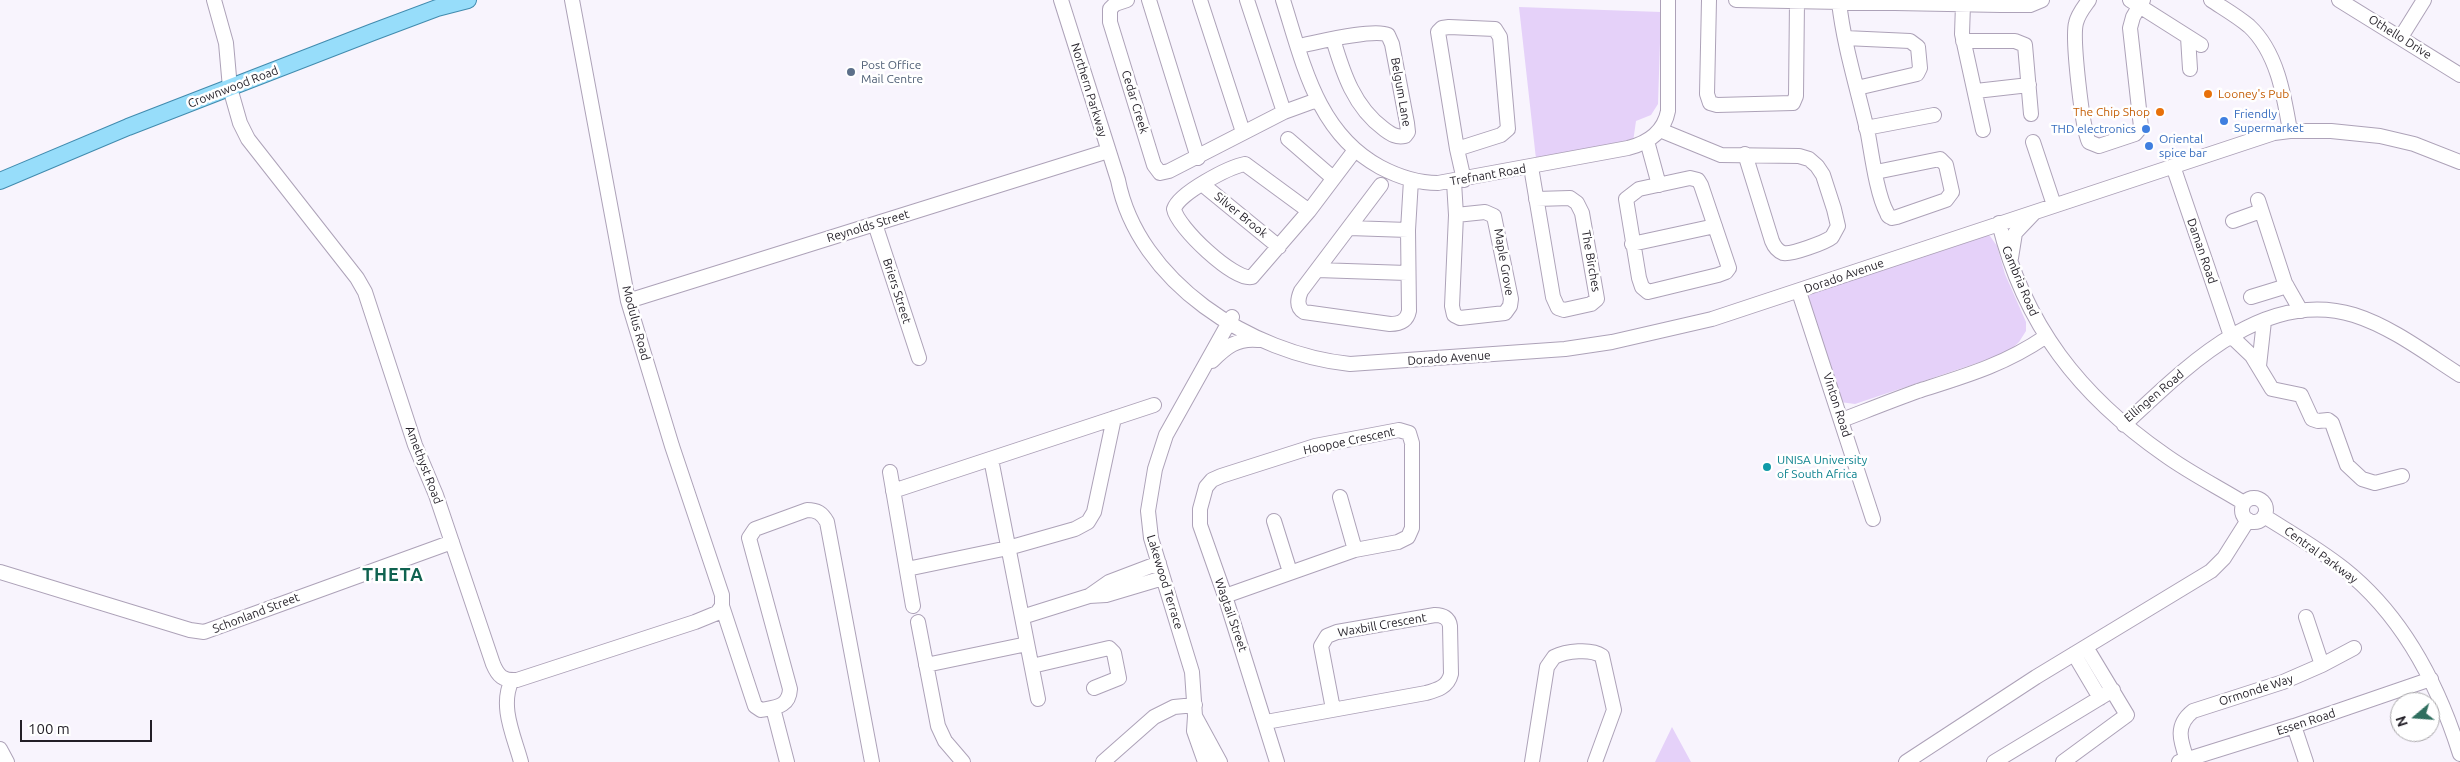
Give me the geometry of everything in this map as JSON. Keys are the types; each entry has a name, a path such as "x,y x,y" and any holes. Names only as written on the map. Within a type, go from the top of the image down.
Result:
{"main road":[{"name":"Crownwood Road","path":"0,181 128,127 412,17 468,0"}],"street":[{"name":"Amethyst Road","path":"214,0 226,43 230,88 240,123 248,139 365,292 415,445 452,542 493,664 503,678 512,680"},
{"name":"Modulus Road","path":"572,0 628,301 672,446 722,595 722,606 751,699 755,706 761,710 773,708"},
{"name":"Northern Parkway","path":"1061,0 1118,180 1123,204 1142,238 1164,268 1206,307 1230,320"},
{"name":"Cedar Creek","path":"1127,0 1115,4 1110,9 1110,22 1154,166 1158,171 1163,173 1198,158 1243,132 1284,112 1316,100"},
{"path":"1149,0 1198,158"},
{"path":"1200,0 1243,132"},
{"path":"1247,0 1284,112"},
{"name":"Trefnant Road","path":"1284,0 1316,100 1329,122 1355,150 1391,173 1411,180 1431,183 1459,181 1628,148 1647,141 1660,130"},
{"path":"1668,0 1668,111 1660,130 1721,155 1745,154 1799,156 1817,166 1826,180 1837,220 1837,231 1832,237 1792,252 1784,253 1778,250 1772,241 1745,154"},
{"path":"1709,0 1707,94 1710,103 1717,105 1793,104 1796,96 1797,1"},
{"path":"1736,0 2030,5 2042,0"},
{"path":"2089,0 2077,19 2074,29 2083,123 2089,142 2096,146 2132,135 2141,127 2130,28 2138,2 2202,46"},
{"path":"2210,0 2248,25 2268,51 2280,82 2290,131"},
{"name":"Othello Drive","path":"2340,0 2460,75"},
{"path":"2401,37 2424,0"},
{"path":"1839,2 1845,38 1876,172 1887,214 1894,218 1946,200 1952,192 1946,165 1940,159 1876,172"},
{"path":"1963,4 1963,41 1976,91 1983,130"},
{"name":"Maple Grove","path":"1456,214 1487,212 1495,219 1511,299 1506,313 1460,318 1454,315 1452,306 1456,214 1459,181 1457,150 1438,32 1442,28 1449,26 1495,29 1500,37 1508,129 1501,135 1457,150"},
{"name":"Belgum Lane","path":"1298,46 1333,39 1379,32 1388,35 1392,44 1407,123 1407,135 1396,136 1368,114 1348,84 1333,39"},
{"path":"2188,37 2190,69"},
{"path":"1845,38 1913,42 1918,47 1920,68 1917,74 1857,88"},
{"path":"1963,41 2012,41 2023,44 2027,54 2032,114"},
{"path":"1976,91 2029,85"},
{"path":"1866,128 1934,115"},
{"name":"Dorado Avenue","path":"1230,320 1261,340 1310,358 1333,363 1350,364 1522,353 1612,342 1712,319 1798,292 2266,135 2290,131 2380,136 2420,146 2460,162"},
{"path":"1288,139 1334,178"},
{"path":"1647,141 1659,184"},
{"path":"2033,142 2054,205"},
{"name":"Silver Brook","path":"1309,211 1248,164 1239,165 1202,184 1177,202 1174,209 1178,219 1192,237 1234,272 1248,278 1257,273 1279,247 1309,211 1355,150"},
{"name":"Reynolds Street","path":"628,301 1108,151"},
{"name":"Daman Road","path":"2173,166 2231,336"},
{"name":"The Birches","path":"1531,167 1536,199 1556,306 1564,310 1593,303 1597,299 1581,209 1570,198 1536,199"},
{"path":"1690,178 1698,180 1703,189 1715,226 1728,263 1727,271 1654,291 1648,292 1642,287 1632,244 1626,198 1634,191 1690,178"},
{"name":"Northern Parkway","path":"1118,180 1149,234 1162,252 1230,320"},
{"path":"1381,185 1301,291 1298,302 1300,310 1311,314 1390,324 1400,323 1408,315 1407,273 1411,180"},
{"name":"Silver Brook","path":"1202,184 1279,247"},
{"path":"2233,221 2260,206 2286,286 2301,311"},
{"path":"2010,263 2015,233 2036,211"},
{"name":"Cambria Road","path":"1999,223 2010,263 2045,337"},
{"name":"Briers Street","path":"876,224 919,358"},
{"path":"1632,244 1715,226"},
{"path":"1349,228 1408,230"},
{"path":"1317,270 1407,273"},
{"path":"2251,297 2286,286"},
{"name":"Vinton Road","path":"1798,292 1842,420 1873,519"},
{"path":"1205,365 1212,343 1213,325 1206,307"},
{"name":"Ellingen Road","path":"2045,337 2084,387 2124,425 2199,359 2231,336 2264,321 2301,311 2333,310 2369,321 2460,375"},
{"name":"Dorado Avenue","path":"1230,320 1293,345 1329,355 1386,362"},
{"name":"Lakewood Terrace","path":"1205,762 1194,731 1195,711 1192,672 1163,578 1148,520 1155,469 1166,436 1230,320"},
{"path":"2259,366 2264,321"},
{"path":"2231,336 2259,366 2272,390 2300,394 2312,419 2318,421 2328,420 2332,423 2347,465 2362,479 2375,483 2402,476"},
{"path":"1842,420 1917,392 1988,369 2014,357 2045,337"},
{"path":"1205,365 1234,342 1248,339 1261,340"},
{"path":"893,491 1154,405"},
{"path":"907,569 1008,548 1075,529 1088,522 1096,508 1114,418"},
{"path":"2124,425 2166,456 2244,503"},
{"name":"Hoopoe Crescent","path":"1221,476 1315,446 1393,431 1407,431 1412,443 1410,535 1398,542 1355,550 1225,596"},
{"path":"991,458 1038,699"},
{"path":"890,472 914,606"},
{"name":"Wagtail Street","path":"1221,476 1212,480 1206,488 1199,519 1278,762"},
{"path":"1340,497 1355,550"},
{"path":"2250,498 2262,500 2266,508 2264,516 2259,521 2248,520 2242,514 2244,503 2250,498"},
{"path":"787,762 773,708 785,704 790,698 790,689 749,538 751,532 755,529 807,510 815,510 827,522 872,762"},
{"name":"Central Parkway","path":"2264,516 2319,551 2367,590 2398,626 2431,679 2460,754"},
{"path":"1906,762 2080,651 2211,571 2224,558 2248,520"},
{"path":"1274,521 1290,572"},
{"name":"Schonland Street","path":"0,572 190,630 204,632 452,542"},
{"path":"1089,596 1109,582 1159,564"},
{"path":"1022,617 1089,596 1106,595 1163,578"},
{"path":"521,762 506,704 506,693 512,680 695,622 717,613 722,606"},
{"name":"Waxbill Crescent","path":"1266,722 1426,694 1446,684 1451,672 1450,626 1448,620 1443,616 1435,615 1337,632 1326,636 1321,646 1333,709"},
{"path":"2306,617 2322,665 2354,648"},
{"path":"918,622 941,734 963,762"},
{"path":"926,665 1028,644"},
{"path":"1032,666 1109,648 1114,653 1119,678 1094,688"},
{"path":"2063,762 2128,716 2113,690 2080,651"},
{"path":"2080,651 2100,698"},
{"path":"1532,762 1547,667 1554,657 1573,652 1593,653 1602,656 1612,696 1614,713 1595,762"},
{"name":"Ormonde Way","path":"2183,761 2179,730 2184,720 2193,711 2282,682 2322,665"},
{"name":"Essen Road","path":"2183,761 2294,726 2431,679"},
{"path":"1994,762 2113,690"},
{"path":"1103,762 1154,716 1174,707 1195,711"},
{"name":"Lakewood Terrace","path":"1195,711 1220,762"},
{"path":"2294,726 2306,762"},
{"path":"0,749 7,762"}],"shaded area":[{"path":"1519,7 1661,12 1658,104 1651,115 1636,121 1633,142 1536,159"},
{"path":"1985,235 1990,236 1997,246 2005,274 2026,322 2026,331 2019,342 2009,351 1986,360 1855,404 1840,402 1807,297 1812,293"},
{"path":"1672,727 1691,762 1655,762"}],"place":[{"name":"Post Office Mail Centre","path":"851,72"},
{"name":"Looney's Pub","path":"2208,94"},
{"name":"The Chip Shop","path":"2160,112"},
{"name":"Friendly Supermarket","path":"2224,121"},
{"name":"THD electronics","path":"2146,129"},
{"name":"Oriental spice bar","path":"2149,146"},
{"name":"UNISA University of South Africa","path":"1767,467"}],"district":[{"name":"THETA","path":"393,575"}]}
